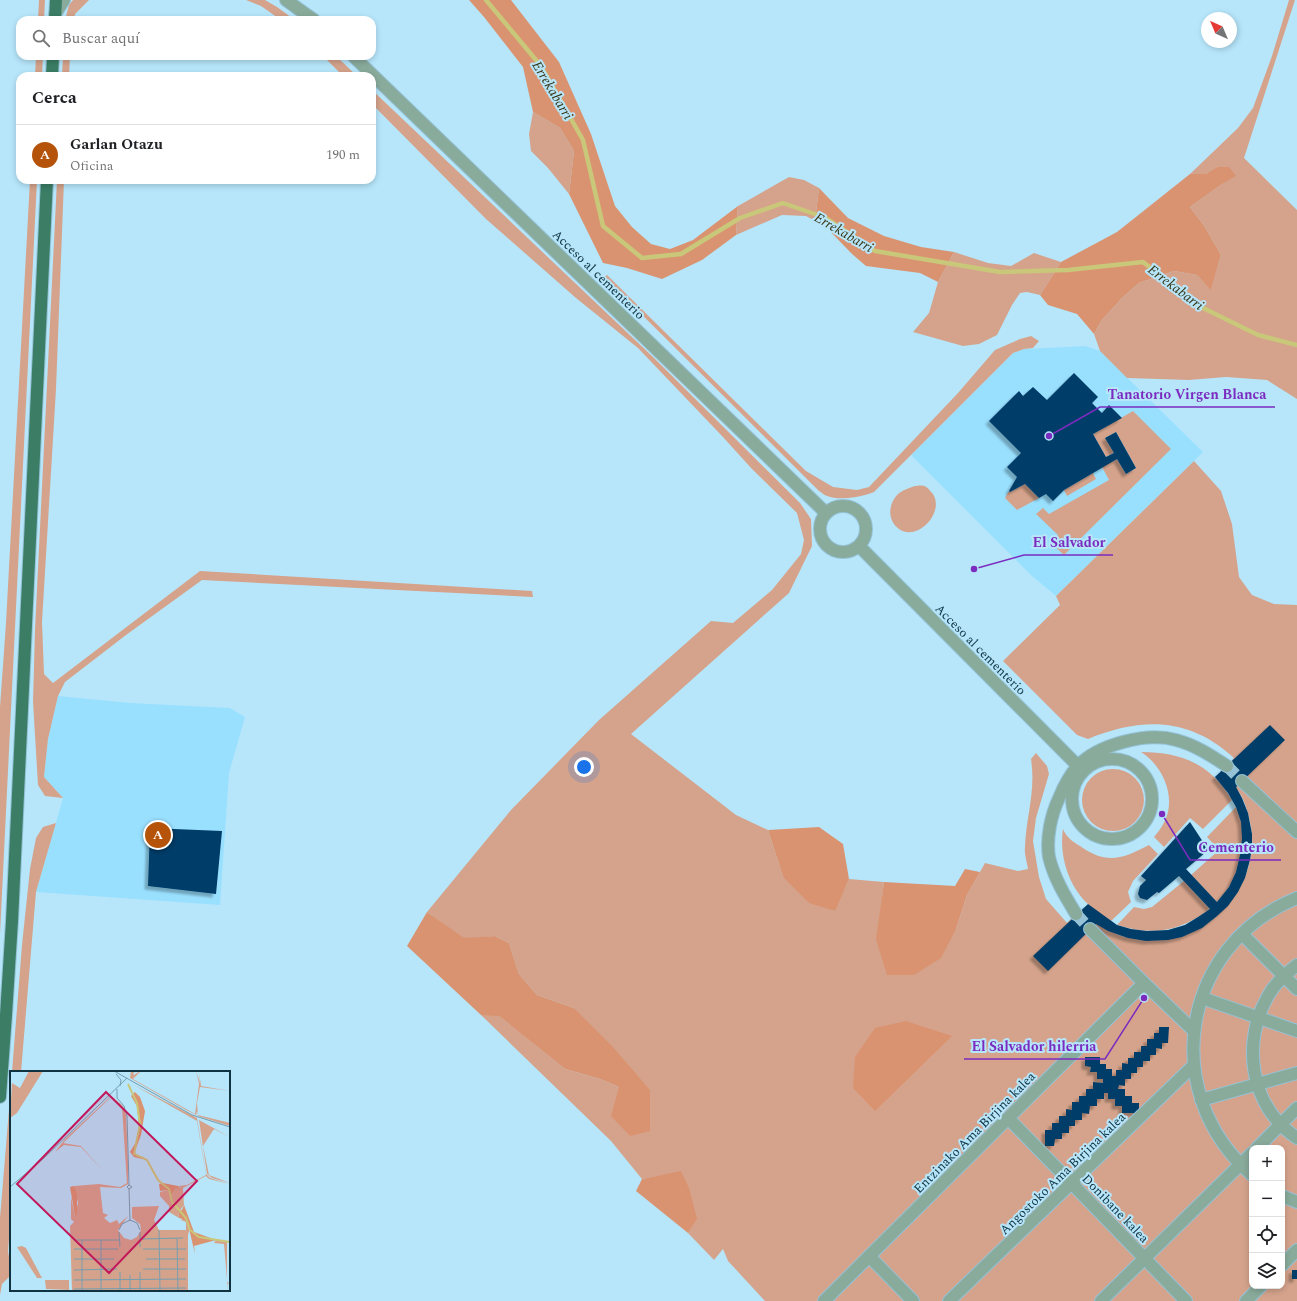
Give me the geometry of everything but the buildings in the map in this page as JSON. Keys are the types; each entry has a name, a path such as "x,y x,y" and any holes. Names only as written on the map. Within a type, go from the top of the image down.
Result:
{"main road":[{"path":"55,16 56,0"},
{"path":"52,72 53,60"},
{"path":"0,1097 11,929 47,184"}],"street":[{"path":"56,16 64,0"},
{"path":"286,0 308,16"},
{"name":"Acceso al cementerio","path":"357,60 370,72"},
{"name":"Acceso al cementerio","path":"376,78 826,513"},
{"path":"844,506 856,510 861,514 865,522 866,531 864,539 859,546 853,550 841,552 830,548 824,542 820,535 820,527 826,513 831,509 844,506"},
{"name":"Acceso al cementerio","path":"859,546 1080,769"},
{"path":"1076,914 1056,880 1049,856 1050,826 1057,803 1066,782 1080,769 1090,756 1110,746 1130,740 1153,737 1175,739 1191,745 1203,750 1226,766"},
{"path":"1114,759 1129,762 1142,772 1150,785 1153,801 1149,816 1140,829 1126,838 1111,840 1095,836 1082,827 1074,814 1072,798 1080,769 1098,761 1114,759"},
{"path":"1242,781 1295,827"},
{"path":"1249,1172 1240,1165 1218,1136 1206,1114 1201,1100 1194,1065 1194,1031 1202,998 1209,980 1218,963 1229,948 1256,922 1271,911 1297,898"},
{"path":"1090,929 1194,1031"},
{"path":"1242,934 1297,989"},
{"path":"1297,965 1284,976 1268,995 1258,1017 1252,1051 1253,1068 1257,1084 1267,1106 1281,1124 1297,1138"},
{"name":"Entzinako Ama Birjina kalea","path":"824,1301 1144,983"},
{"path":"1202,998 1297,1031"},
{"name":"Angostoko Ama Birjina kalea","path":"949,1301 1194,1065"},
{"path":"1201,1100 1297,1073"},
{"path":"1260,1145 1297,1108"},
{"name":"Donibane kalea","path":"1008,1118 1186,1301"},
{"path":"1101,1301 1249,1155"},
{"path":"1285,1197 1297,1202"},
{"path":"1285,1262 1297,1250"},
{"path":"869,1256 913,1301"},
{"path":"1246,1301 1258,1289"}],"shaded area":[{"path":"39,0 45,0 44,16 38,16"},
{"path":"73,0 89,0 75,16 66,16 69,5"},
{"path":"246,0 265,0 289,16 275,16 261,6"},
{"path":"469,0 511,0 559,62 591,134 615,206 632,227 651,244 670,249 693,240 738,206 736,235 702,260 662,279 627,268 603,263 569,194 574,151 560,128 533,112 523,67"},
{"path":"1289,0 1295,0 1244,158 1297,210 1297,399 1267,380 1226,377 1189,380 1127,378 1100,351 1094,334 1102,320 1122,298 1139,283 1174,271 1197,275 1211,289 1221,255 1205,227 1190,207 1235,176 1217,167 1205,174 1190,174 1238,128 1253,108 1272,56"},
{"path":"36,60 43,60 42,72 35,72"},
{"path":"63,60 70,60 69,72 62,72"},
{"path":"327,60 340,60 353,72 339,72"},
{"path":"376,94 653,357 800,503 811,519 812,546 789,593 631,734 736,815 768,830 783,877 834,911 849,879 884,882 877,939 956,929 967,895 985,863 1018,871 1028,869 1025,850 1032,793 1031,759 1036,753 1047,766 1049,774 1036,818 1033,841 1039,877 1046,899 1067,923 1080,910 1116,934 1130,938 1152,940 1173,938 1193,931 1211,920 1227,906 1239,889 1248,869 1252,847 1251,828 1247,809 1231,778 1229,764 1234,758 1217,745 1200,735 1182,728 1164,725 1127,727 1088,739 1077,735 1003,661 1060,605 1056,596 1194,461 1221,491 1232,524 1239,577 1252,595 1274,604 1297,605 1297,1301 765,1301 728,1261 723,1249 714,1260 688,1233 696,1219 681,1172 642,1179 611,1141 481,1015 498,1015 565,1069 600,1079 619,1087 650,1130 574,1008 537,995 519,974 509,943 495,936 464,939 427,912 511,810 599,720 711,621 733,623 772,590 801,554 804,540 797,513 752,469 638,348 576,298 486,219 376,108"},
{"path":"533,112 560,128 574,151 569,194 548,168 531,151 529,134"},
{"path":"1217,167 1229,167 1236,176 1190,207 1205,227 1221,255 1211,290 1197,275 1174,271 1139,283 1122,298 1102,320 1094,334 1077,314 1048,305 1040,295 1061,262 1117,232 1190,174 1205,174"},
{"path":"789,177 804,180 819,188 815,221 806,216 782,215 736,235 738,206"},
{"path":"30,184 37,184 0,934 0,707 6,623"},
{"path":"57,184 64,184 56,389 42,622 44,674 53,683 200,571 532,591 533,597 202,580 126,635 65,682 58,696 48,739 44,777 63,798 45,796 38,785 33,702 35,630"},
{"path":"819,188 848,218 884,236 921,247 954,252 938,282 920,273 866,266 826,227 815,221"},
{"path":"954,252 988,263 1011,266 1034,253 1061,262 1040,295 1027,292 1020,293 1012,305 997,335 979,344 963,346 913,332 929,313 938,282"},
{"path":"607,275 806,471 833,487 857,490 869,487 958,393 995,350 1031,336 1039,341 1033,348 1024,349 1013,353 874,492 850,498 838,498 826,496 819,491 604,277"},
{"path":"1085,346 1100,351 1203,452 1056,596 1032,576 911,455 1013,353 1024,349"},
{"path":"1133,411 1171,449 1064,555 1051,543 1058,535 1036,514 1043,508 1049,514 1109,480 1102,467 1117,459 1126,474 1136,468 1116,432 1105,438 1114,453 1106,457 1093,434"},
{"path":"1093,473 1096,479 1067,496 1064,490"},
{"path":"1025,484 1039,498 1017,510 1005,498 1009,491 1010,492"},
{"path":"915,486 924,486 930,490 936,501 935,509 932,517 921,529 914,532 906,532 899,529 895,525 892,521 890,512 892,502 898,494"},
{"path":"58,696 130,703 230,708 245,717 229,773 220,905 36,892 63,798 44,777 48,739"},
{"path":"1141,752 1169,754 1194,762 1215,777 1232,800 1203,829 1190,818 1164,847 1154,837 1166,819 1168,812 1169,795 1167,786 1164,778 1154,763"},
{"path":"1107,769 1119,769 1135,778 1142,788 1144,800 1142,812 1135,822 1119,831 1107,831 1096,826 1087,817 1082,806 1082,794 1087,783 1096,774"},
{"path":"1236,807 1241,820 1241,856 1233,880 1228,889 1217,902 1191,875 1219,850 1207,837"},
{"path":"56,823 36,892 21,1071 12,1071 22,945 30,869 36,838 43,827"},
{"path":"819,827 843,844 849,879 835,911 809,903 783,877 768,830"},
{"path":"1063,829 1072,841 1098,856 1114,858 1131,854 1149,845 1158,854 1133,881 1128,892 1131,902 1111,921 1088,904 1075,888 1070,879 1066,869 1062,849"},
{"path":"965,869 980,872 967,895 956,929 941,958 914,975 887,975 876,939 884,882 955,886"},
{"path":"1184,881 1210,909 1187,923 1165,930 1143,930 1117,925 1134,907 1144,909 1152,907"},
{"path":"427,912 464,938 495,936 509,943 519,974 537,995 574,1008 612,1046 650,1090 650,1131 630,1136 611,1116 619,1087 600,1079 565,1069 499,1016 481,1015 407,946"},
{"path":"906,1021 952,1036 875,1111 853,1088 855,1057 875,1028"},
{"path":"10,1097 10,1226 8,1251 10,1276 2,1284 0,1295 0,1218"},
{"path":"681,1171 689,1188 697,1219 688,1233 636,1191 642,1179"}],"waterway":[{"name":"Errekabarri","path":"486,0 541,66 583,140 603,226 642,258 681,254 740,218 783,203 826,218 875,251 1000,272 1068,270 1143,262 1199,306 1258,335 1297,345"}],"tunnel":[{"path":"1227,766 1242,781"},
{"path":"1076,914 1090,929"}],"place":[{"name":"Tanatorio Virgen Blanca","path":"1049,436"},
{"name":"El Salvador","path":"974,569"},
{"name":"Cementerio","path":"1162,814"},
{"name":"Garlan Otazu","path":"158,835"},
{"name":"El Salvador hilerria","path":"1144,998"}]}
